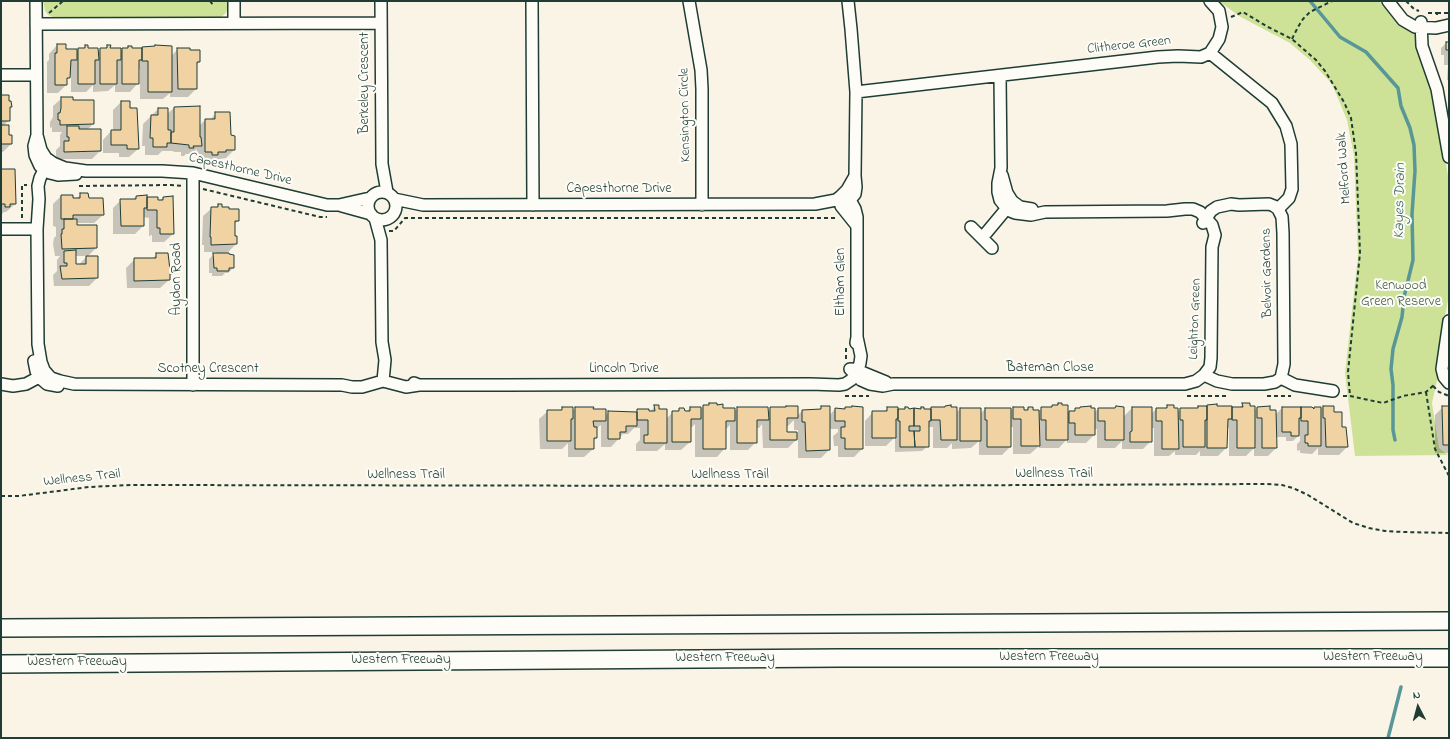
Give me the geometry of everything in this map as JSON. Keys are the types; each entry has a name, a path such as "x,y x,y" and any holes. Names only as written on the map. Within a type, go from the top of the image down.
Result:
{"highway":[{"path":"1,628 1449,621"},
{"name":"Western Freeway","path":"1,664 840,658 1449,658"}],"street":[{"path":"36,1 37,135 41,150 46,158 49,169 39,199"},
{"path":"234,1 234,23"},
{"name":"Berkeley Crescent","path":"381,1 382,196"},
{"path":"532,1 533,205"},
{"name":"Kensington Circle","path":"689,1 701,70 702,205"},
{"path":"844,201 847,190 855,176 856,92 852,29 848,1"},
{"path":"1210,1 1219,11 1222,19 1219,39 1210,53 1272,103 1286,126 1291,144 1292,189 1289,198 1278,209"},
{"path":"1389,2 1403,20 1409,24 1421,24 1436,28 1449,25"},
{"path":"36,19 234,23 381,23"},
{"path":"1421,24 1422,46 1437,89 1449,158"},
{"name":"Clitheroe Green","path":"856,92 1164,56 1201,57 1210,53"},
{"path":"1,75 36,74"},
{"path":"1000,76 1001,168 1009,205"},
{"name":"Capesthorne Drive","path":"49,169 65,168 86,171 162,171 193,173 223,179 319,204 339,205 382,196 423,205 815,204 836,200 844,201"},
{"path":"1,384 40,373 34,362 38,344 38,186 40,178 49,169"},
{"name":"Aydon Road","path":"193,173 193,385"},
{"path":"382,376 379,360 382,342 383,236 396,203 382,196 368,206 383,236"},
{"name":"Eltham Glen","path":"844,201 857,226 857,337 853,370"},
{"name":"Belvoir Gardens","path":"1206,220 1238,205 1268,204 1278,209 1283,220 1284,371 1281,378"},
{"name":"Capesthorne Drive","path":"339,205 373,216"},
{"name":"Capesthorne Drive","path":"392,214 423,205"},
{"path":"1009,205 1045,212 1167,211 1206,220"},
{"path":"982,238 1009,205"},
{"path":"373,216 383,219 392,214"},
{"name":"Leighton Green","path":"1206,220 1205,228 1212,247 1212,344 1210,366 1204,375 1217,381 1232,384 1264,384 1275,382 1281,378"},
{"path":"972,228 992,248"},
{"path":"1,229 37,229"},
{"path":"1446,380 1442,369 1449,321"},
{"name":"Bateman Close","path":"853,370 893,384 1185,384 1196,381 1204,375"},
{"name":"Lincoln Drive","path":"382,376 406,387 419,385 829,384 853,370"},
{"name":"Scotney Crescent","path":"40,373 60,381 74,384 342,385 352,387 362,387 382,376"},
{"path":"1281,378 1294,385 1333,391"}],"path":[{"path":"36,19 49,13 63,1"},
{"path":"98,1 115,1"},
{"path":"210,1 213,5"},
{"path":"1292,39 1303,19 1310,12 1332,1"},
{"name":"Melford Walk","path":"1222,19 1234,17 1243,12 1292,39 1316,60 1336,87 1351,118 1354,138 1360,253 1348,372 1350,396 1383,403 1404,396 1426,392"},
{"path":"1437,13 1449,13"},
{"path":"15,218 22,218 22,185 38,186"},
{"path":"79,186 171,185 212,191 320,217 327,217"},
{"path":"383,236 394,231 405,218 835,218 840,223"},
{"path":"846,346 853,370"},
{"path":"1446,380 1426,392 1436,448 1449,476"},
{"name":"Wellness Trail","path":"1,496 19,496 89,487 131,485 812,486 1266,484 1282,485 1303,493 1347,520 1369,528 1385,531 1449,533"}],"green space":[{"path":"43,1 228,1 228,7 226,13 220,18 214,20 56,18 48,15 45,11"},
{"name":"Kenwood Green Reserve","path":"1219,1 1379,1 1400,24 1415,31 1436,102 1449,182 1449,295 1441,337 1438,376 1432,403 1439,448 1448,455 1355,456 1345,373 1358,257 1354,156 1347,120 1332,84 1310,60 1290,43 1239,16"}],"building":[{"path":"1446,42 1449,42 1449,50 1446,50"},
{"path":"57,44 66,44 66,49 77,49 77,60 71,60 70,78 67,78 67,85 55,85 55,53 57,53"},
{"path":"85,45 88,45 88,48 98,48 99,60 95,60 95,84 78,84 78,48 85,48"},
{"path":"107,45 111,45 110,48 121,48 121,60 117,60 117,84 100,84 100,48 107,48"},
{"path":"155,45 172,46 172,92 148,92 148,61 142,61 142,47"},
{"path":"128,46 132,46 132,48 142,48 142,60 139,60 139,84 122,84 122,48 128,48"},
{"path":"177,48 200,50 200,62 197,62 197,89 178,89"},
{"path":"1,95 9,95 9,101 11,101 12,107 10,107 10,121 1,121"},
{"path":"61,97 73,97 73,100 94,100 94,124 60,125 58,113 60,113 61,108"},
{"path":"121,101 130,101 130,108 137,108 139,149 127,149 127,145 111,145 111,130 121,130"},
{"path":"200,106 200,137 202,146 193,146 194,148 189,148 189,145 171,143 171,132 174,132 174,107"},
{"path":"158,108 168,108 168,130 171,130 171,143 167,143 167,147 153,147 153,138 150,138 151,115 158,115"},
{"path":"215,112 230,112 231,135 235,136 235,150 226,150 226,152 218,152 218,155 212,155 212,152 205,152 205,119 215,119"},
{"path":"1,125 9,125 9,135 12,135 12,144 1,144"},
{"path":"67,126 79,126 79,129 101,129 101,151 64,152 64,141 69,141 69,137 67,137"},
{"path":"1,169 15,169 16,204 10,204 10,207 5,207 5,204 1,204"},
{"path":"80,193 88,193 89,198 103,198 104,215 73,215 73,219 61,219 61,195 73,195 73,198 80,198"},
{"path":"147,195 147,208 144,208 144,226 121,226 120,199 136,199 136,196"},
{"path":"173,196 174,234 160,234 160,228 157,228 157,210 147,210 147,197 158,197 158,200 163,200 163,197"},
{"path":"218,204 222,204 222,207 229,207 229,209 239,209 239,221 235,221 235,236 237,236 237,244 211,245 211,207 218,207"},
{"path":"64,219 77,219 77,225 97,225 97,248 62,249 61,234 62,229 64,229"},
{"path":"76,250 76,264 86,264 86,256 98,256 98,278 62,279 60,266 67,266 67,263 64,263 64,251"},
{"path":"156,253 168,253 170,270 172,269 170,280 134,281 134,258 156,258"},
{"path":"213,253 229,253 234,255 234,268 229,268 229,271 217,271 217,268 214,268"},
{"path":"709,403 717,403 717,405 723,404 723,408 735,408 735,421 726,421 726,449 703,449 703,405 709,405"},
{"path":"1058,403 1068,405 1068,440 1046,440 1046,420 1041,420 1041,407 1052,407 1052,405 1058,405"},
{"path":"1242,403 1250,403 1250,406 1255,406 1255,448 1237,448 1237,420 1232,420 1232,407 1243,407"},
{"path":"1217,404 1217,406 1232,406 1232,419 1228,419 1227,448 1207,448 1207,405"},
{"path":"654,405 659,405 659,409 667,409 667,443 644,443 644,435 648,435 648,420 637,420 637,409 649,409 649,411 655,411"},
{"path":"951,405 951,407 957,407 957,440 941,440 940,420 931,420 931,407 945,407"},
{"path":"1167,405 1174,405 1174,408 1178,408 1179,449 1162,449 1162,421 1156,421 1156,408 1167,408"},
{"path":"798,406 798,418 787,418 787,432 797,432 797,440 770,440 770,407"},
{"path":"821,406 830,406 830,450 806,451 805,422 802,422 802,410 821,409"},
{"path":"1091,406 1091,408 1095,408 1095,435 1075,435 1075,423 1069,423 1069,411 1075,411 1075,408"},
{"path":"1116,406 1124,407 1124,440 1105,440 1105,421 1098,421 1098,408 1115,408"},
{"path":"1198,406 1207,406 1207,420 1205,420 1205,447 1183,447 1183,420 1180,420 1180,408 1198,408"},
{"path":"1270,406 1270,410 1276,410 1277,448 1262,448 1262,418 1257,418 1257,407"},
{"path":"1323,406 1334,406 1334,412 1342,412 1342,427 1346,427 1348,447 1326,447"},
{"path":"1442,406 1449,406 1449,445 1443,445"},
{"path":"562,407 573,407 573,419 571,419 571,441 547,441 547,410 562,410"},
{"path":"575,407 594,407 593,409 606,409 606,421 593,421 594,427 597,427 597,438 594,438 594,449 575,449"},
{"path":"690,407 701,407 701,419 691,419 691,442 672,442 672,411 679,411 679,408 684,408 685,411 690,411"},
{"path":"737,407 768,407 769,420 757,420 757,443 737,443"},
{"path":"845,407 863,407 863,449 845,449 845,438 841,438 841,427 845,427 845,421 835,421 835,408 845,409"},
{"path":"887,407 898,407 898,419 896,419 896,438 872,438 872,411 887,411"},
{"path":"905,407 908,407 909,409 914,408 914,426 909,426 909,431 914,431 915,447 900,447 900,421 898,421 898,409 905,409"},
{"path":"921,407 924,407 924,409 931,409 931,421 929,421 929,447 915,447 914,431 920,431 920,426 914,426 914,408 921,409"},
{"path":"1013,407 1024,407 1024,410 1028,410 1028,407 1033,407 1033,410 1039,410 1040,446 1021,446 1021,419 1013,419"},
{"path":"1132,407 1152,407 1152,442 1130,442 1130,432 1132,431"},
{"path":"1282,407 1301,407 1301,418 1299,418 1299,436 1291,436 1291,432 1282,432"},
{"path":"1301,407 1312,407 1314,409 1314,407 1321,407 1321,446 1308,446 1308,443 1305,443 1305,435 1308,435 1308,421 1301,421"},
{"path":"960,408 981,408 981,441 960,441"},
{"path":"985,408 1011,408 1011,447 987,447 987,420 985,420"},
{"path":"608,411 637,412 637,426 626,426 626,432 620,432 620,439 608,439"}],"waterway":[{"name":"Kayes Drain","path":"1310,1 1340,37 1366,52 1398,88 1401,106 1410,128 1414,145 1415,171 1412,214 1413,260 1404,297 1402,317 1393,349 1391,369 1393,385 1393,430 1395,440"},
{"name":"Kayes Drain","path":"1388,738 1401,687"}]}
